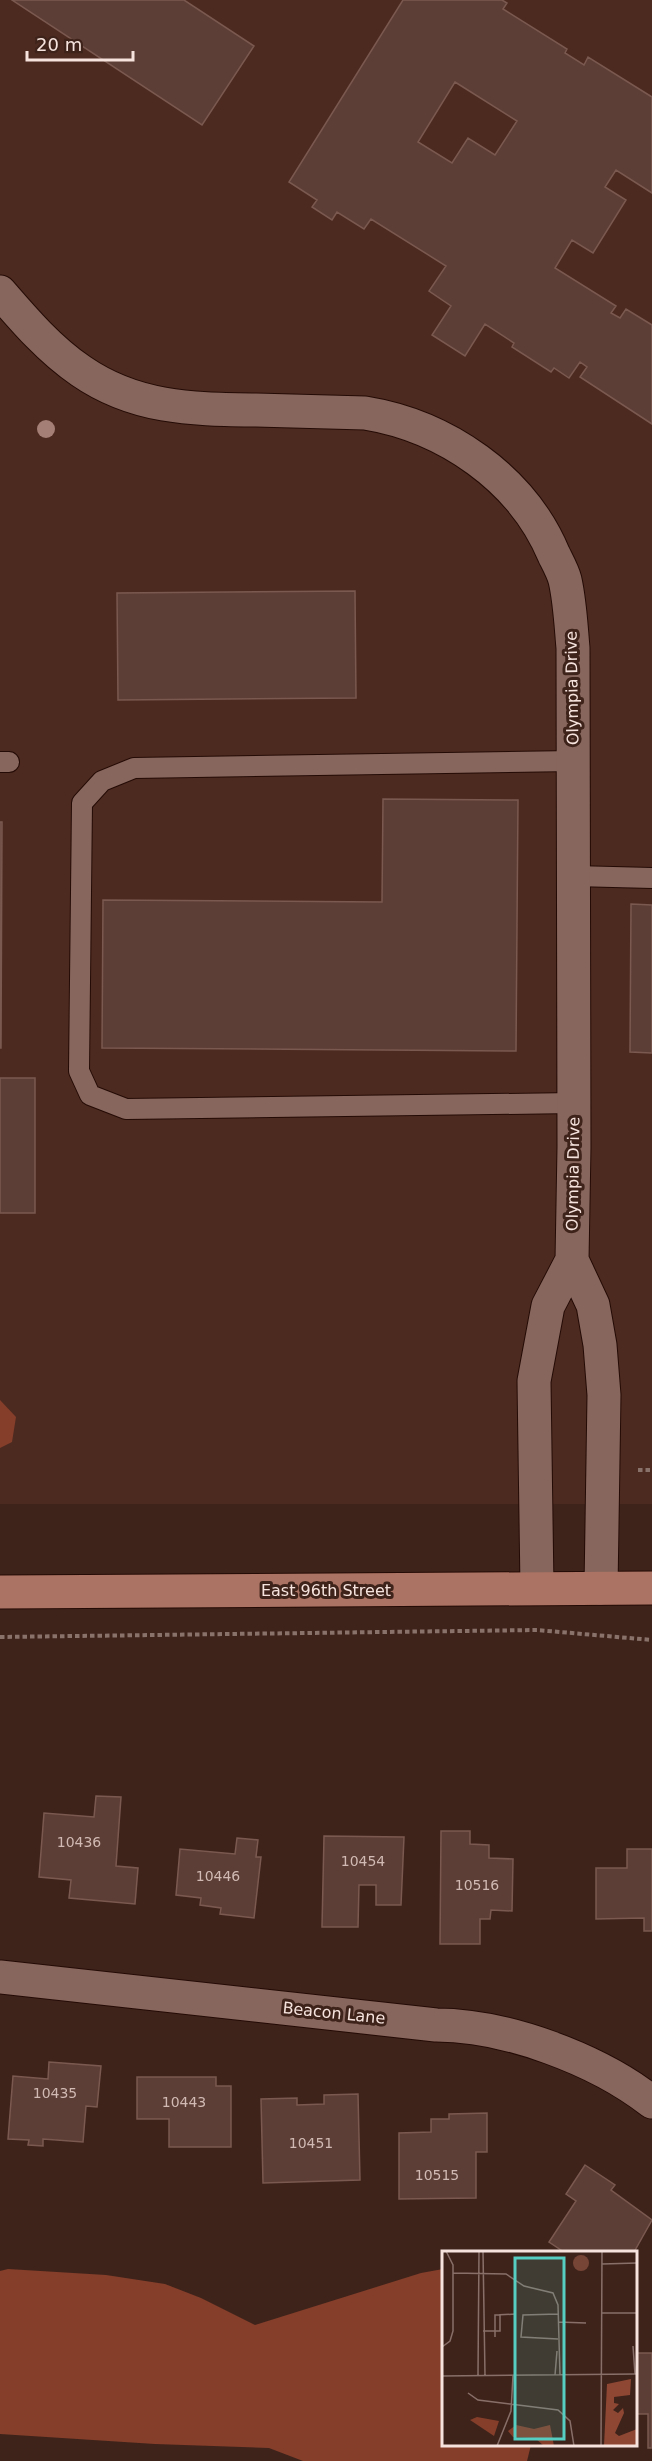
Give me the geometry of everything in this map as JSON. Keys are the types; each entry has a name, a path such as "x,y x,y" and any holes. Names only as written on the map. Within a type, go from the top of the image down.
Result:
{"main road":[{"name":"East 96th Street","path":"0,1592 652,1588"}],"street":[{"name":"Olympia Drive","path":"0,292 53,349 82,372 111,388 148,401 183,408 365,413 393,418 432,432 468,453 505,482 532,513 549,542 564,579 573,648 572,1260 593,1305 600,1345 604,1395 601,1588"},
{"name":"Olympia Drive","path":"537,1588 534,1381 548,1306 572,1260"},
{"name":"Beacon Lane","path":"0,1977 453,2025 502,2033 550,2047 582,2060 652,2102"}],"lane":[{"path":"573,760 134,768 102,781 82,803 79,1071 90,1095 126,1109 574,1103"},
{"path":"574,876 652,878"}],"path":[{"path":"0,1637 537,1629 652,1640"}],"shaded area":[{"path":"0,0 652,0 652,1504 0,1504"},
{"path":"0,1400 16,1417 12,1442 0,1448"},
{"path":"8,2269 106,2275 165,2284 201,2298 255,2325 421,2273 442,2269 442,2446 531,2446 527,2461 303,2461 269,2448 155,2444 0,2434 0,2271"}],"building":[{"path":"12,0 184,0 254,46 202,125"},
{"path":"403,0 502,0 507,3 503,9 567,49 565,53 584,65 588,57 652,97 652,193 616,170 605,187 626,200 593,253 572,240 555,268 616,306 611,313 620,318 626,309 652,325 652,424 580,377 587,367 580,362 569,378 554,368 551,372 512,347 514,343 485,324 465,356 432,335 451,306 429,291 446,266 371,219 364,229 337,212 332,220 312,207 317,200 289,182","holes":["455,82 517,121 495,155 468,138 452,163 418,142"]},
{"path":"355,591 356,698 118,700 117,593"},
{"path":"383,799 518,800 516,1051 102,1048 103,900 382,902"},
{"path":"0,822 2,822 1,1048 0,1048"},
{"path":"631,904 652,905 652,1053 630,1052"},
{"path":"0,1078 35,1078 35,1213 0,1213"},
{"path":"96,1796 121,1797 116,1866 138,1868 135,1904 69,1898 71,1880 39,1877 44,1813 94,1817"},
{"path":"441,1831 470,1831 470,1844 489,1845 489,1858 513,1859 512,1911 491,1910 490,1919 480,1919 480,1944 440,1944"},
{"path":"324,1836 404,1837 401,1905 376,1905 376,1885 359,1885 358,1927 322,1927"},
{"path":"237,1838 258,1840 256,1857 261,1857 254,1918 220,1914 221,1908 200,1905 201,1898 176,1895 180,1849 235,1854"},
{"path":"627,1849 652,1849 652,1931 644,1931 644,1918 596,1919 596,1868 627,1868"},
{"path":"49,2062 101,2066 97,2107 86,2106 83,2142 43,2139 43,2146 28,2145 29,2140 8,2139 13,2076 48,2079"},
{"path":"137,2077 216,2077 216,2086 231,2086 231,2147 169,2147 169,2119 137,2119"},
{"path":"358,2094 360,2180 263,2183 261,2099 297,2098 297,2105 324,2104 324,2095"},
{"path":"487,2113 487,2152 476,2152 476,2198 399,2199 399,2133 431,2132 431,2119 449,2119 449,2114"},
{"path":"585,2165 615,2185 611,2190 652,2220 635,2251 562,2251 549,2242 576,2201 566,2194"},
{"path":"637,2353 652,2353 652,2448 648,2448 648,2414 637,2414"}]}
